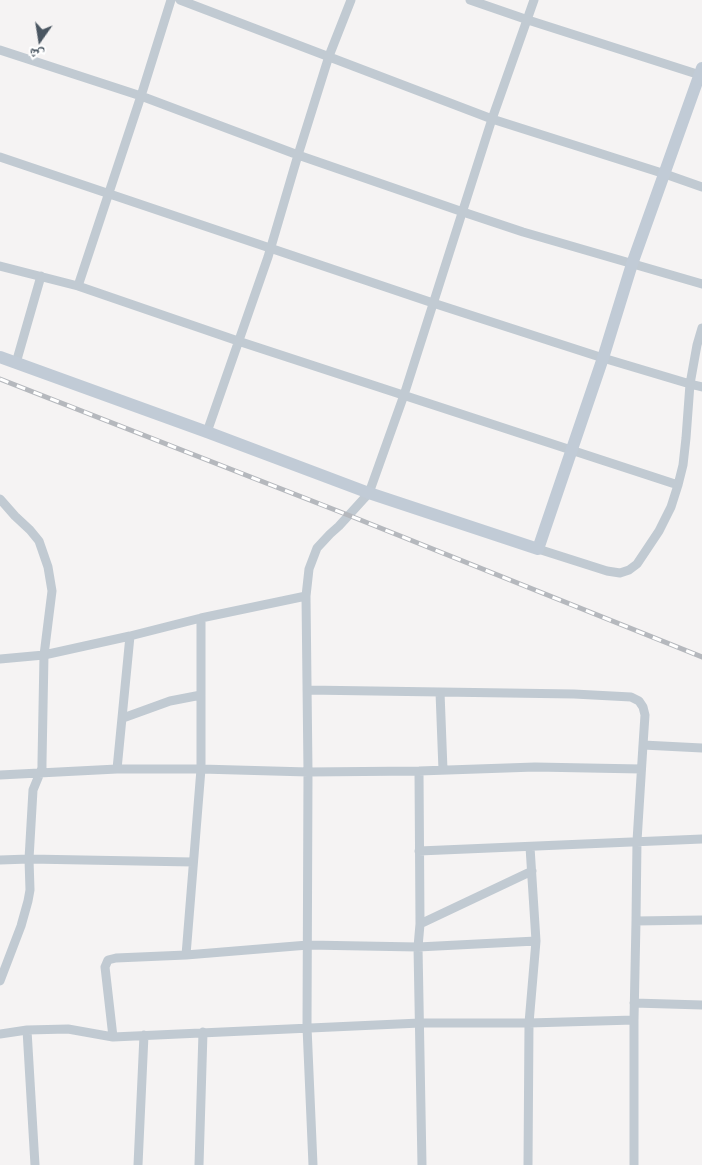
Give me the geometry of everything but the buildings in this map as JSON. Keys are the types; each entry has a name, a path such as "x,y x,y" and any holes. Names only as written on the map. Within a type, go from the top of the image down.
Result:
{"main road":[{"path":"0,357 370,493 538,548 632,264 665,174 698,94 701,71"}],"street":[{"path":"78,286 171,0"},
{"path":"180,0 492,119 702,187"},
{"path":"207,432 271,248 329,56 351,0"},
{"path":"470,0 528,20 701,71"},
{"path":"313,1165 307,1027 308,772 306,596 309,569 317,548 370,493 404,395 492,119 534,0"},
{"path":"0,50 141,96 298,155 462,212 702,284"},
{"path":"0,157 433,303 602,358 702,387"},
{"path":"0,266 78,286 238,342 678,485"},
{"path":"16,363 41,276"},
{"path":"538,548 607,572 620,573 629,570 637,564 658,531 678,485 683,465 690,384 702,328"},
{"path":"0,499 39,541 52,585 44,655 43,758 42,768 33,790 29,859 30,890 21,926 0,981"},
{"path":"0,659 44,655 201,618 306,596"},
{"path":"186,955 201,769 201,618"},
{"path":"118,769 130,636"},
{"path":"307,690 574,694 631,697 643,707 645,715 637,841 634,1165"},
{"path":"440,692 443,770"},
{"path":"123,718 170,701 201,695"},
{"path":"643,745 702,748"},
{"path":"0,775 118,769 308,772 535,768 641,769"},
{"path":"419,771 420,924 418,947 422,1165"},
{"path":"419,851 702,839"},
{"path":"528,1165 529,1023 536,941 530,847"},
{"path":"0,860 193,862"},
{"path":"420,924 532,871"},
{"path":"636,921 702,920"},
{"path":"114,1037 105,977 105,967 108,960 125,957 186,955 308,945 418,947 536,941"},
{"path":"634,1003 702,1005"},
{"path":"0,1034 27,1030 68,1029 114,1037 420,1023 529,1023 634,1020"},
{"path":"27,1030 35,1165"},
{"path":"199,1165 203,1032"},
{"path":"138,1165 144,1035"}],"railway":[{"path":"0,379 348,515 702,657"}]}
